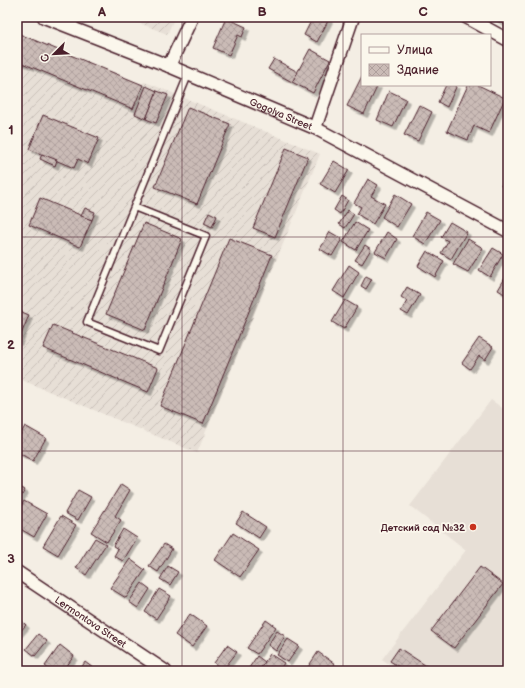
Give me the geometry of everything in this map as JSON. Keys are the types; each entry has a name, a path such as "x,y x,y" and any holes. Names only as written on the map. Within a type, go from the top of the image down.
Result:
{"street":[{"name":"Gogolya Street","path":"44,17 75,23 169,66 315,128 508,231"},
{"path":"169,66 192,17"},
{"path":"315,128 353,17"},
{"path":"466,17 508,40"},
{"name":"Lermontova Street","path":"17,572 165,671"}],"lane":[{"path":"134,207 206,236 159,351 87,322 188,74"}],"shaded area":[{"path":"124,17 175,17 167,34"},
{"path":"17,33 142,84 144,82 153,85 320,154 197,453 17,378"},
{"name":"Детский сад №32","path":"491,400 508,412 508,671 399,671 382,659 466,550 410,506"}],"building":[{"path":"313,17 326,17 329,19 317,42 304,35"},
{"path":"508,17 508,26 493,18"},
{"path":"226,18 246,27 242,37 238,35 229,55 213,48"},
{"path":"17,33 143,85 133,109 17,61"},
{"path":"310,49 330,60 313,93 292,82"},
{"path":"274,59 298,72 292,82 268,69"},
{"path":"361,78 361,86 378,86 364,114 347,106"},
{"path":"146,86 157,91 146,119 135,114"},
{"path":"446,86 457,86 447,107 438,102"},
{"path":"468,86 480,86 505,98 489,133 474,126 468,140 447,131"},
{"path":"157,91 168,95 156,123 146,119"},
{"path":"389,91 406,99 393,127 377,120"},
{"path":"419,105 432,112 418,141 404,135"},
{"path":"188,107 230,124 197,204 155,187"},
{"path":"43,115 99,138 88,164 78,159 74,168 29,149"},
{"path":"286,148 308,157 275,237 253,228"},
{"path":"42,154 57,160 55,166 40,159"},
{"path":"334,161 349,170 335,193 320,184"},
{"path":"508,172 508,189 501,186"},
{"path":"368,179 378,185 371,196 385,204 373,224 357,214 361,207 354,203"},
{"path":"395,194 411,204 397,227 382,217"},
{"path":"342,196 348,200 340,214 334,210"},
{"path":"40,198 92,220 80,247 29,225"},
{"path":"85,208 95,212 92,220 81,216"},
{"path":"348,210 354,214 345,228 339,224"},
{"path":"209,212 217,216 212,227 204,223"},
{"path":"426,212 440,220 425,244 412,236"},
{"path":"355,222 368,230 356,250 343,242"},
{"path":"450,222 467,232 451,259 441,253 448,241 441,237"},
{"path":"144,223 182,239 145,330 106,314"},
{"path":"330,232 342,239 332,256 320,249"},
{"path":"387,232 397,239 386,258 375,252"},
{"path":"229,238 272,255 203,424 160,406"},
{"path":"468,239 483,248 468,272 453,264"},
{"path":"365,245 371,249 362,264 355,260"},
{"path":"493,248 503,254 490,277 479,270"},
{"path":"427,251 444,261 435,277 418,266"},
{"path":"349,265 359,272 344,298 333,291"},
{"path":"508,273 508,291 506,295 498,290"},
{"path":"366,276 372,279 366,289 361,286"},
{"path":"407,287 420,295 408,315 401,311 407,301 401,297"},
{"path":"345,300 357,307 344,329 332,322"},
{"path":"17,310 29,315 18,342 17,342"},
{"path":"53,325 158,368 148,392 43,348"},
{"path":"479,338 493,347 485,360 479,356 470,369 462,363"},
{"path":"25,426 46,438 33,461 17,452 17,441"},
{"path":"121,484 130,490 115,516 121,520 107,542 91,532"},
{"path":"17,485 25,490 17,503"},
{"path":"78,490 91,497 78,520 65,513"},
{"path":"24,501 47,514 34,537 17,527 17,513"},
{"path":"243,512 266,527 259,538 236,523"},
{"path":"61,516 76,525 58,555 43,546"},
{"path":"123,529 137,538 123,561 114,556 118,549 113,546"},
{"path":"233,533 259,550 240,577 215,560"},
{"path":"95,538 106,544 86,575 76,568"},
{"path":"164,544 172,549 158,572 149,566"},
{"path":"130,559 145,570 126,598 110,588"},
{"path":"168,566 178,572 170,585 160,579"},
{"path":"480,567 503,584 454,648 431,631"},
{"path":"142,583 150,589 138,608 129,602"},
{"path":"159,589 171,596 156,619 145,612"},
{"path":"190,614 207,626 192,647 175,635"},
{"path":"17,616 26,625 17,635"},
{"path":"266,620 276,627 257,654 247,648"},
{"path":"277,631 285,636 276,651 268,645"},
{"path":"38,634 47,641 35,656 26,649"},
{"path":"288,639 299,646 288,662 277,655"},
{"path":"60,645 74,656 63,671 51,671 45,666"},
{"path":"227,645 237,652 223,670 214,663"},
{"path":"399,648 434,671 405,671 390,661"},
{"path":"318,652 335,664 330,671 306,670"},
{"path":"270,654 284,663 279,671 260,671 259,670"},
{"path":"257,656 265,662 259,670 260,671 247,671"},
{"path":"85,662 97,671 79,671"}],"place":[{"name":"Детский сад №32","path":"473,527"}]}
